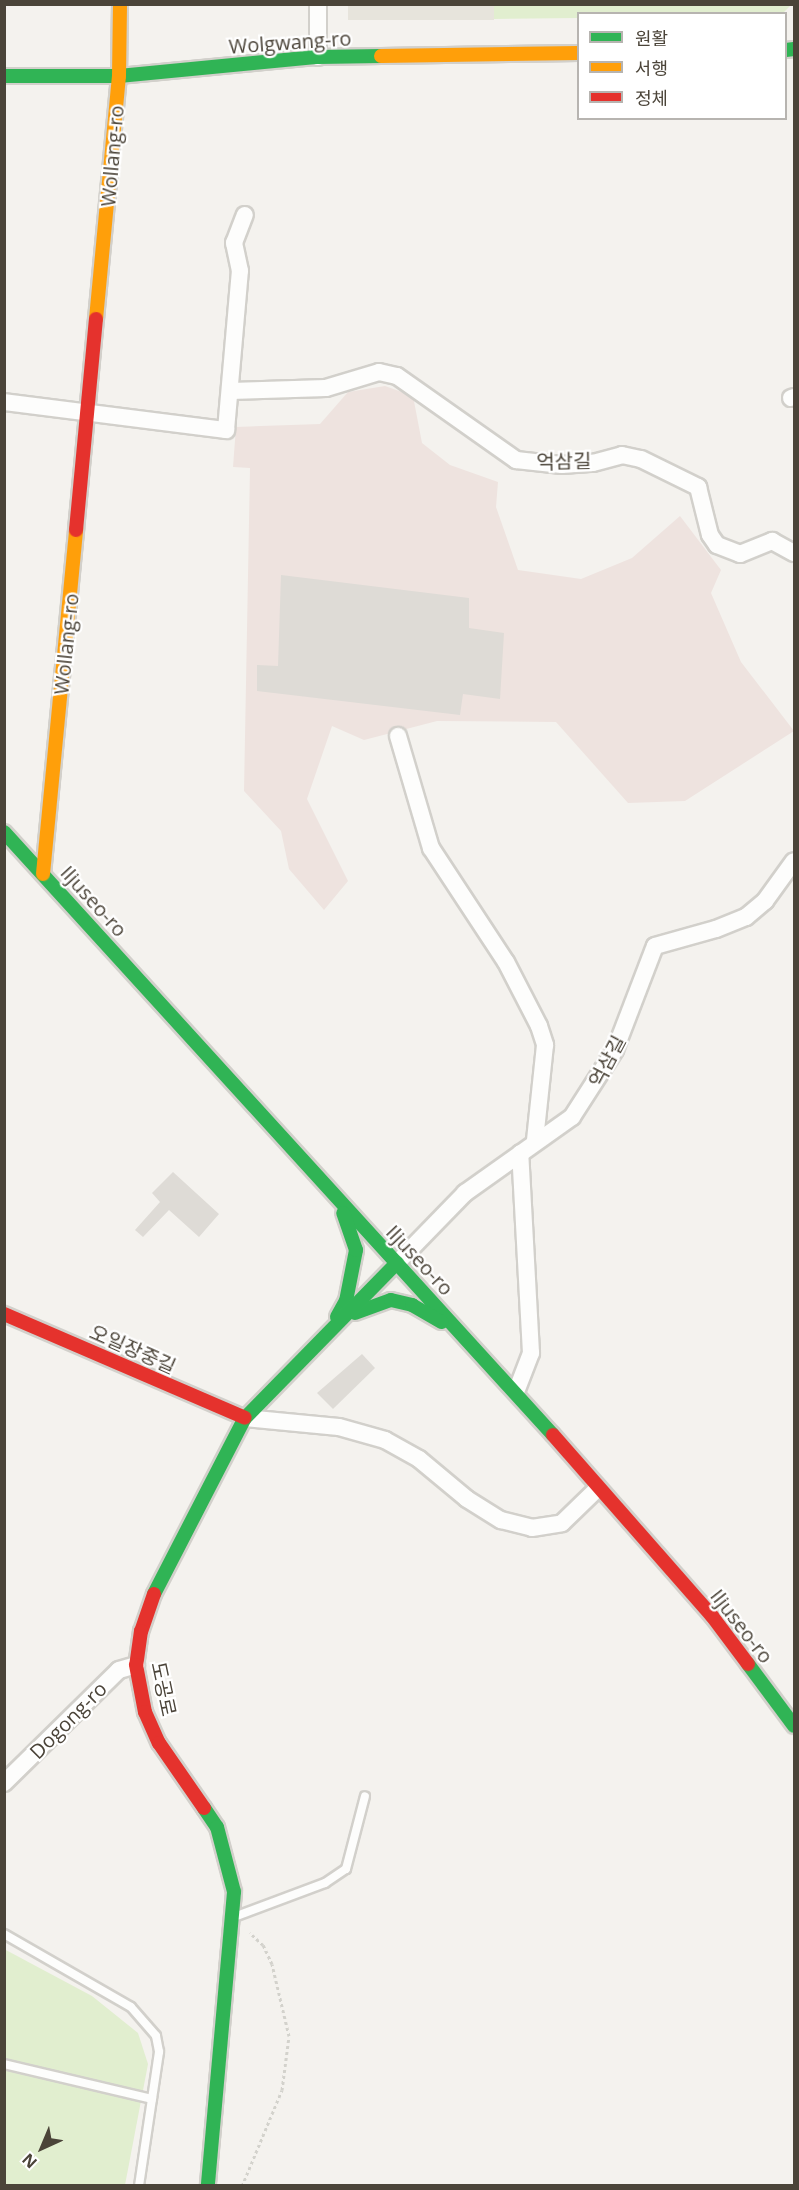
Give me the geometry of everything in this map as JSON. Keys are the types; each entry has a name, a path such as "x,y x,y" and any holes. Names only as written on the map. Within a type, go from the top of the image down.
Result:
{"main road":[{"name":"Wollang-ro","path":"43,874 119,76 120,4"},
{"name":"Wolgwang-ro","path":"4,76 119,76 318,57 577,53"},
{"name":"Iljuseo-ro","path":"4,832 323,1185 516,1392 712,1616 794,1726"},
{"path":"323,1185 341,1209 356,1250 346,1301 324,1340"},
{"name":"도공로","path":"208,2186 234,1892 224,1844 207,1809 150,1726 136,1665 145,1615 245,1418 397,1263"},
{"path":"324,1340 357,1311 391,1300 437,1318 473,1344"},
{"name":"오일장중길","path":"4,1314 245,1418"},
{"path":"125,1635 149,1586 175,1553"}],"street":[{"path":"318,4 318,57"},
{"path":"4,402 88,415 226,430 240,271 234,243 245,215"},
{"name":"억삼길","path":"231,391 326,388 380,372 397,376 516,460 562,465 593,463 622,455 641,459 698,487 710,535 717,545 740,554 772,541 795,553"},
{"path":"398,736 431,848 506,962 540,1026 545,1045 535,1140"},
{"name":"억삼길","path":"397,1263 465,1193 535,1140 572,1117 589,1095 615,1050 655,946 746,917 765,902 795,861"},
{"path":"516,1392 531,1353 519,1153"},
{"path":"245,1418 339,1427 385,1440 419,1459 467,1499 501,1520 532,1528 562,1523 598,1488"},
{"name":"Dogong-ro","path":"4,1783 120,1662 136,1665"}],"lane":[{"path":"233,1917 325,1883 346,1869 365,1796"},
{"path":"4,1934 103,1988 147,2023 159,2052 139,2186"},
{"path":"4,2064 152,2099"}],"path":[{"path":"233,1917 263,1945 272,1964 289,2036 282,2090 242,2186"}],"shaded area":[{"path":"348,5 494,5 494,20 348,20"},
{"path":"385,386 413,396 422,443 450,465 498,482 496,507 518,570 581,579 632,558 680,516 721,570 711,593 741,662 794,731 685,801 628,803 556,722 437,721 364,740 332,726 307,799 348,881 324,910 289,869 281,831 244,791 250,468 233,467 236,427 320,424 348,392"}],"green space":[{"path":"494,4 791,5 784,12 577,12 577,18 494,19"},
{"path":"4,1949 92,1996 138,2033 148,2064 125,2185 5,2185"}],"building":[{"path":"281,575 469,598 469,628 504,633 500,699 463,694 460,715 257,691 257,665 278,666"},
{"path":"173,1172 219,1214 199,1237 169,1210 143,1237 135,1230 160,1202 152,1193"},
{"path":"362,1354 375,1368 333,1409 317,1393"}],"traffic: fast":[{"path":"787,50 794,49"},
{"path":"4,76 119,76 318,57 381,56"},
{"path":"4,832 553,1435"},
{"path":"337,1317 346,1301 356,1250 343,1213"},
{"path":"154,1594 245,1418 397,1263"},
{"path":"355,1313 391,1300 412,1305 442,1322"},
{"path":"748,1664 794,1726"},
{"path":"204,1808 217,1827 234,1892 208,2186"}],"traffic: slow":[{"path":"96,319 119,76 120,4"},
{"path":"381,56 577,53"},
{"path":"43,874 76,530"}],"traffic: jam":[{"path":"76,530 96,319"},
{"path":"4,1314 245,1418"},
{"path":"553,1435 712,1616 748,1664"},
{"path":"154,1594 141,1631 136,1665 145,1712 159,1743 204,1808"}]}
